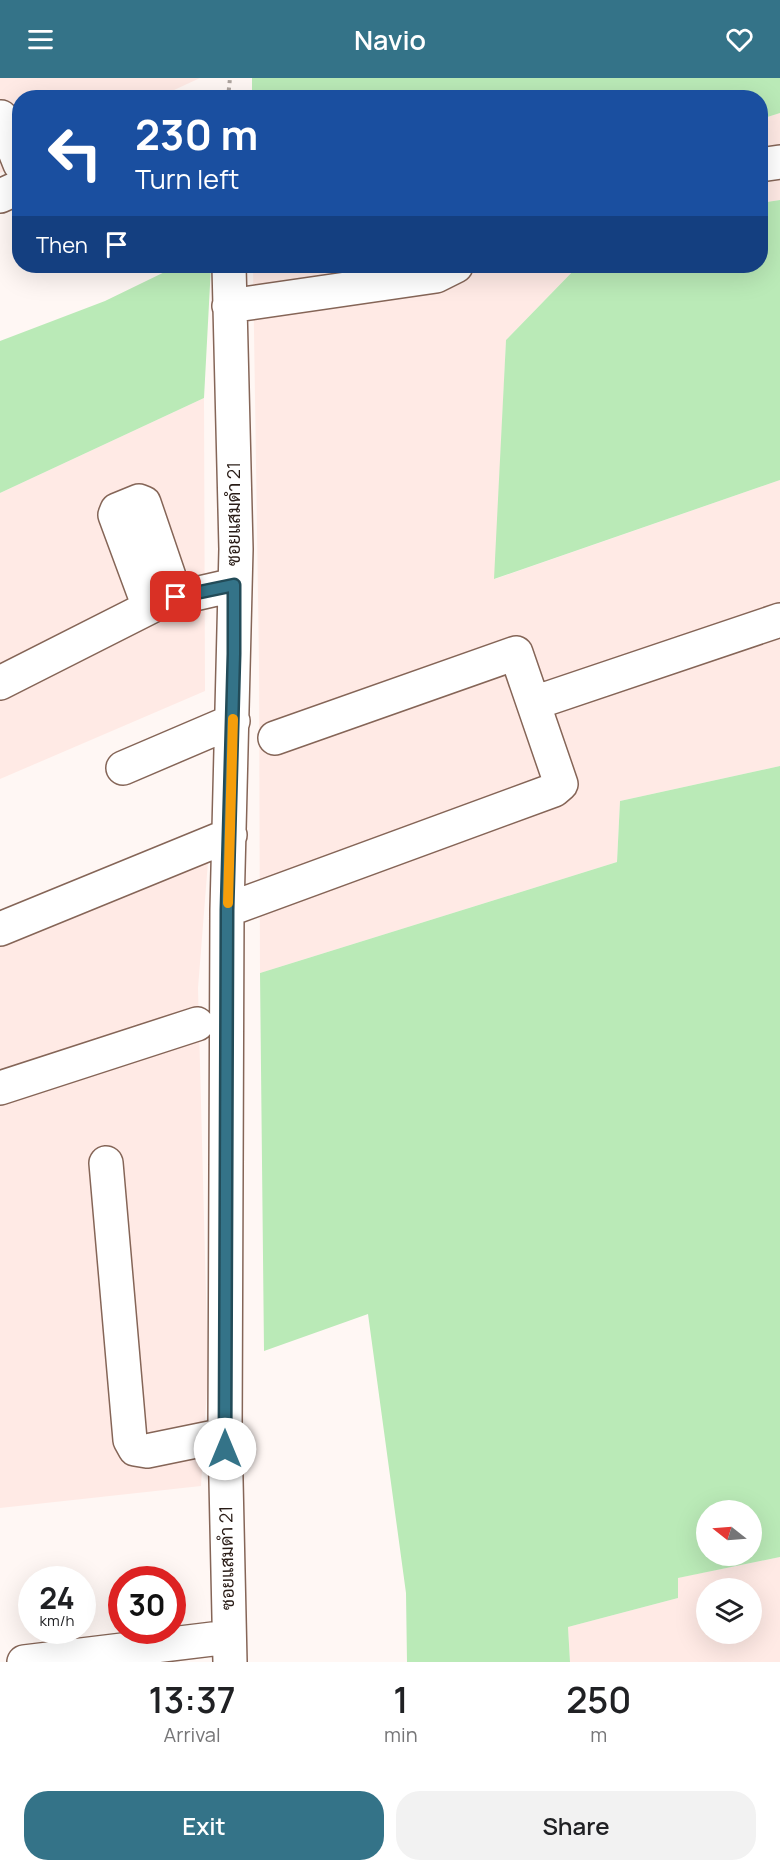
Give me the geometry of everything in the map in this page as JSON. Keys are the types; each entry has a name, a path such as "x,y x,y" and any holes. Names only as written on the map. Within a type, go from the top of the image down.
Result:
{"street":[{"path":"1,117 12,144"},
{"name":"ซอยแสมดำ 21","path":"229,273 236,549 233,721 227,910 213,1019 229,1650"},
{"path":"230,306 436,276 442,273"},
{"path":"0,683 162,602 234,585"},
{"path":"534,703 780,620"},
{"path":"227,910 560,787 560,779 518,654 515,653 275,738"},
{"path":"123,768 233,721"},
{"path":"0,929 230,835"},
{"path":"0,1088 213,1019"},
{"path":"106,1163 130,1440 135,1449 147,1452 225,1435"},
{"path":"24,1662 229,1650"}],"shaded area":[{"path":"0,78 200,78 174,90 12,90 12,167 0,173"},
{"path":"780,113 780,200 768,202 768,117"},
{"path":"253,273 571,273 506,340 495,579 780,480 780,766 620,801 617,862 260,973 259,661"},
{"path":"204,398 205,691 0,779 0,493"},
{"path":"208,862 198,988 208,1371 201,1486 0,1508 0,947"},
{"path":"780,1557 780,1662 570,1662 568,1627 678,1598 677,1578 736,1566 762,1566 762,1561"}],"green space":[{"path":"252,78 780,78 780,113 768,117 768,90 252,90"},
{"path":"780,200 780,480 494,579 506,340 571,273 768,273 768,202"},
{"path":"163,273 211,273 204,398 0,493 0,341 105,301"},
{"path":"780,766 780,1557 762,1561 762,1500 696,1500 696,1566 736,1566 678,1578 678,1598 568,1627 570,1662 407,1662 406,1593 368,1314 264,1351 260,973 617,862 620,801"}],"slow traffic":[{"path":"228,903 233,719"}],"route":[{"path":"176,597 234,585 230,869 227,910 225,1449"}]}
